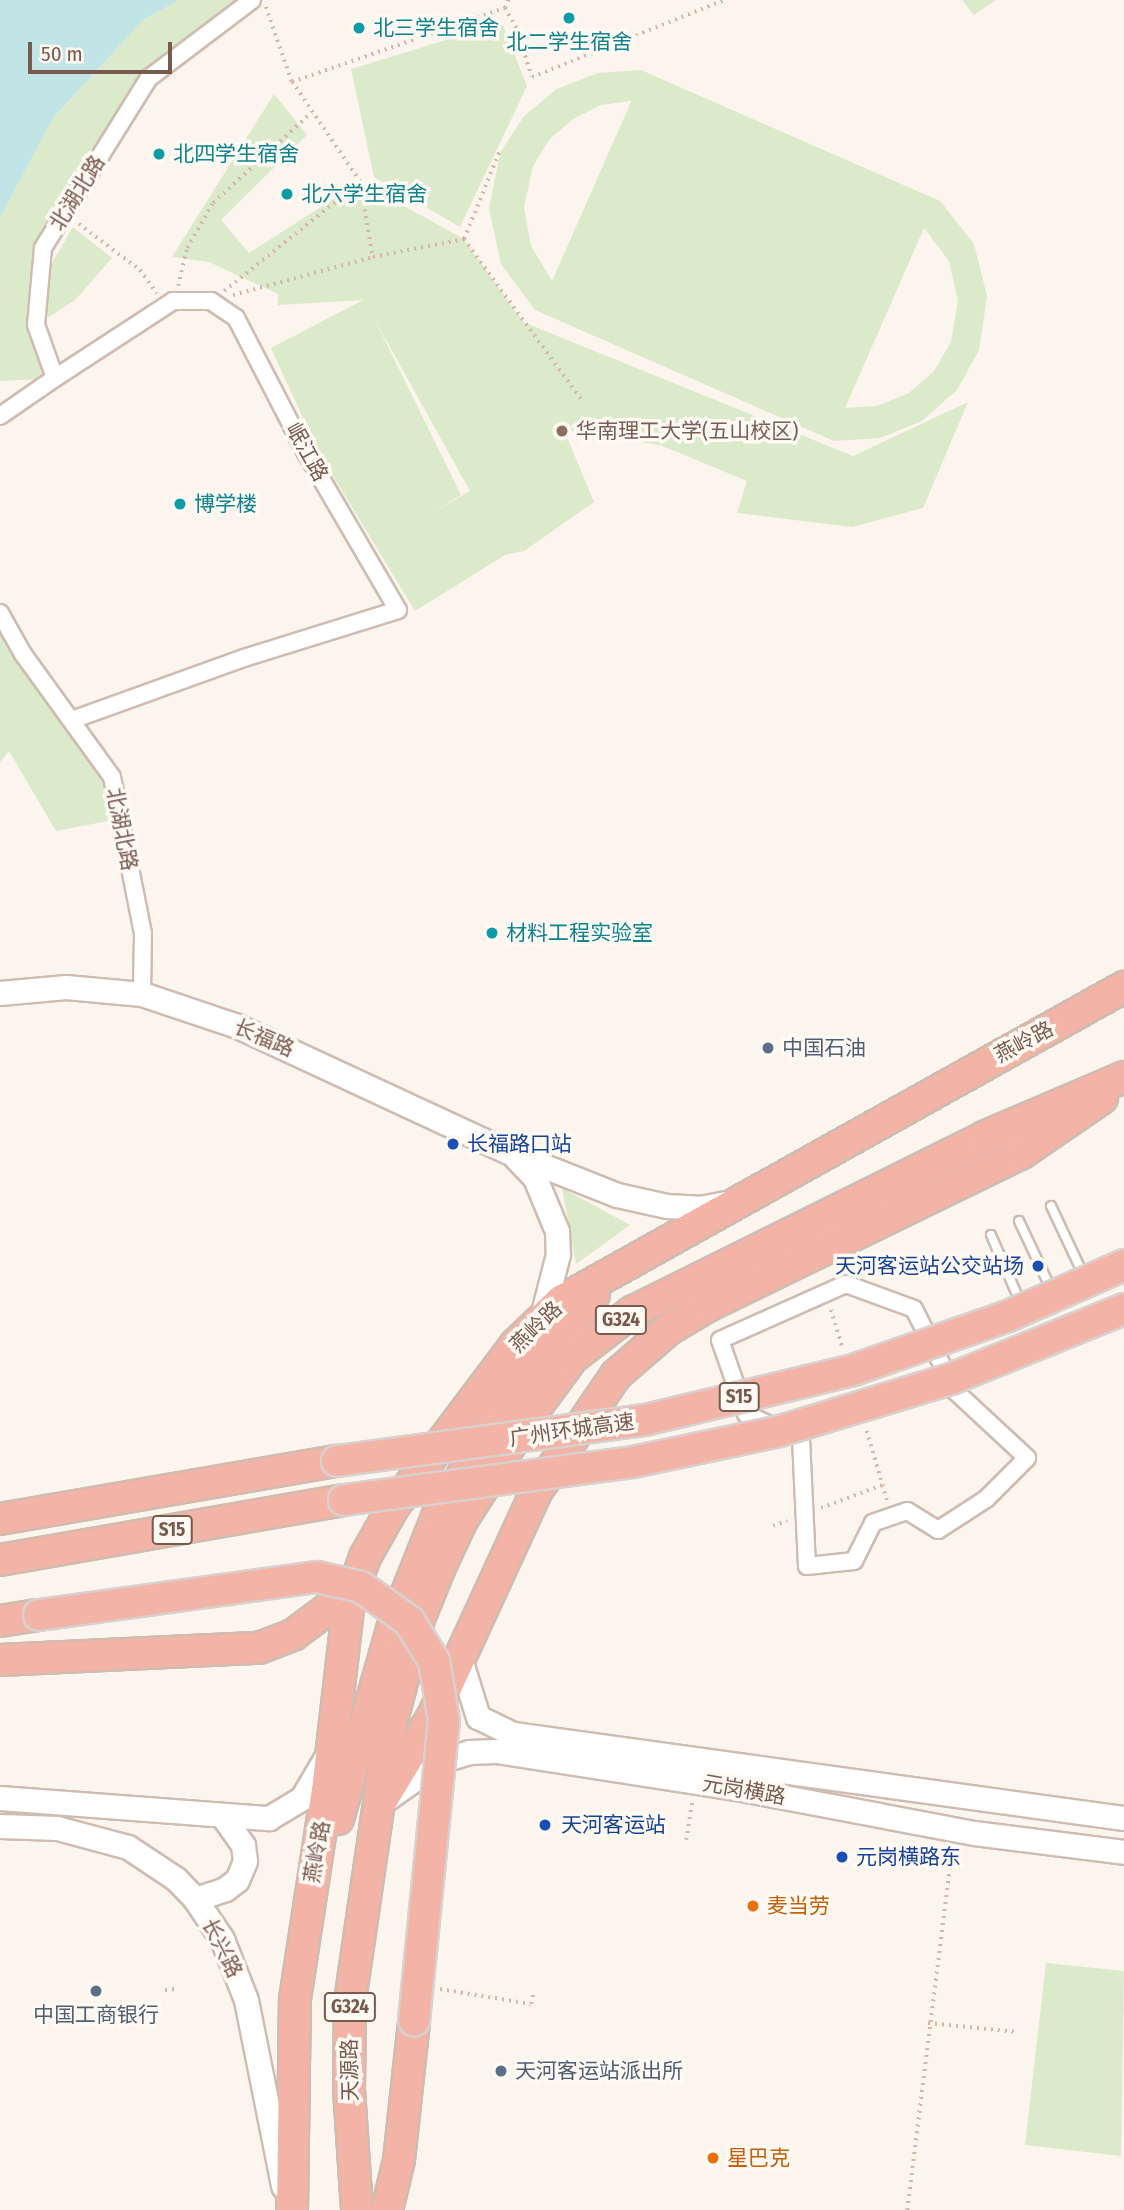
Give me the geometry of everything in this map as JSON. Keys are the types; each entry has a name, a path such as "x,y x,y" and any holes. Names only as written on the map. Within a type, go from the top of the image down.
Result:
{"highway":[{"name":"燕岭路","path":"301,1943 338,1712 352,1591 380,1527 487,1380 542,1317 627,1262 1124,987"},
{"name":"G324","path":"378,1806 412,1754 460,1659 536,1492 590,1407 641,1350 669,1329 751,1283 879,1226 1022,1153 1124,1079"},
{"name":"G324","path":"378,1806 390,1727 406,1665 440,1567 494,1468 572,1358 632,1312 682,1286 984,1137 1124,1079"},
{"path":"301,1943 391,1630 437,1517 537,1362 627,1262"},
{"name":"广州环城高速","path":"0,1519 337,1461 645,1420 853,1370 1008,1316 1124,1265"},
{"name":"广州环城高速","path":"0,1560 344,1500 633,1462 780,1431 951,1379 1124,1309"},
{"path":"0,1621 317,1577 361,1587 409,1621 434,1661 444,1720 399,2160 387,2210"},
{"path":"0,1660 259,1648 303,1629 352,1591"},
{"name":"天源路","path":"357,2210 349,2090 350,2001 378,1806"},
{"name":"G324","path":"290,2210 293,2034 301,1943"}],"street":[{"name":"北湖北路","path":"55,378 36,325 43,248 149,78 252,0"},
{"path":"0,416 170,303 211,301"},
{"name":"岷江路","path":"72,720 244,658 398,610 305,451 236,318 211,301"},
{"name":"北湖北路","path":"0,613 23,654 111,777 143,934 142,994"},
{"name":"长福路","path":"0,993 66,987 142,994 267,1039 511,1153 641,1202 700,1208 739,1200"},
{"name":"长福路","path":"511,1153 534,1178 557,1231 556,1267 542,1317"},
{"path":"846,1284 915,1309 955,1391 1027,1458 986,1499 939,1530 907,1511 873,1522 854,1561 807,1566 801,1440 746,1414 720,1340 846,1284"},
{"name":"元岗横路","path":"460,1659 478,1717 513,1744 695,1782 955,1829 1124,1852"},
{"path":"0,1798 269,1818 302,1798 322,1767 338,1712"},
{"name":"元岗横路","path":"378,1806 410,1781 456,1755 513,1744 1124,1818"},
{"path":"195,1899 225,1889 237,1880 244,1861 243,1844 222,1816"},
{"name":"长兴路","path":"0,1826 57,1828 128,1847 176,1879 195,1899 222,1939 246,2000 290,2210"}],"lane":[{"path":"1051,1206 1091,1292"},
{"path":"1019,1221 1059,1307"},
{"path":"991,1235 1028,1320"}],"path":[{"path":"263,0 292,82 360,182 373,257"},
{"path":"505,8 508,0"},
{"path":"505,8 517,29 532,77 724,0"},
{"path":"292,82 505,8"},
{"path":"64,214 139,271 170,303 187,248 213,203 312,112"},
{"path":"464,240 500,150"},
{"path":"211,301 360,182"},
{"path":"211,301 373,257 464,240"},
{"path":"464,240 581,399"},
{"path":"810,1512 883,1485"},
{"path":"773,1526 797,1517"},
{"path":"686,1840 695,1782"},
{"path":"907,2210 928,2023 955,1829"},
{"path":"165,1990 175,1989"},
{"path":"440,1989 531,2004 533,1995"},
{"path":"928,2023 1018,2032"}],"green space":[{"path":"179,0 252,0 149,78 43,248 38,319 53,261 73,227 112,258 75,300 37,325 55,378 0,381 0,218 53,118 143,20"},
{"path":"962,0 996,0 974,15"},
{"path":"502,23 527,86 460,227 374,177 351,69"},
{"path":"641,70 940,201 974,244 987,296 979,350 957,390 922,421 880,438 834,441 535,310 501,264 489,209 500,153 524,116 557,89 597,73","holes":["631,102 552,281 531,246 524,207 533,166 549,140 573,119 601,105","924,228 949,261 958,301 951,342 934,371 909,393 877,406 845,408"]},
{"path":"274,94 307,135 221,220 249,253 360,182 464,239 523,322 853,456 968,402 923,508 852,527 737,513 747,481 660,445 564,430 594,502 524,551 505,555 415,611 318,451 271,348 363,300 278,305 278,294 209,262 172,257","holes":["375,320 470,491 426,516 461,495"]},
{"path":"0,603 105,768 108,821 56,831 9,751 0,762"},
{"path":"562,1188 630,1225 576,1264"},
{"path":"1046,1963 1124,1971 1121,2156 1025,2145"}],"water":[{"path":"0,0 179,0 143,20 53,118 0,218"}],"place":[{"name":"北二学生宿舍","path":"569,18"},
{"name":"北三学生宿舍","path":"359,28"},
{"name":"北四学生宿舍","path":"159,154"},
{"name":"北六学生宿舍","path":"287,194"},
{"name":"华南理工大学(五山校区)","path":"562,431"},
{"name":"博学楼","path":"180,504"},
{"name":"材料工程实验室","path":"492,933"},
{"name":"中国石油","path":"768,1048"},
{"name":"长福路口站","path":"453,1144"},
{"name":"天河客运站公交站场","path":"1038,1266"},
{"name":"天河客运站","path":"545,1825"},
{"name":"元岗横路东","path":"842,1857"},
{"name":"麦当劳","path":"753,1906"},
{"name":"中国工商银行","path":"96,1991"},
{"name":"天河客运站派出所","path":"501,2071"},
{"name":"星巴克","path":"713,2158"}]}
